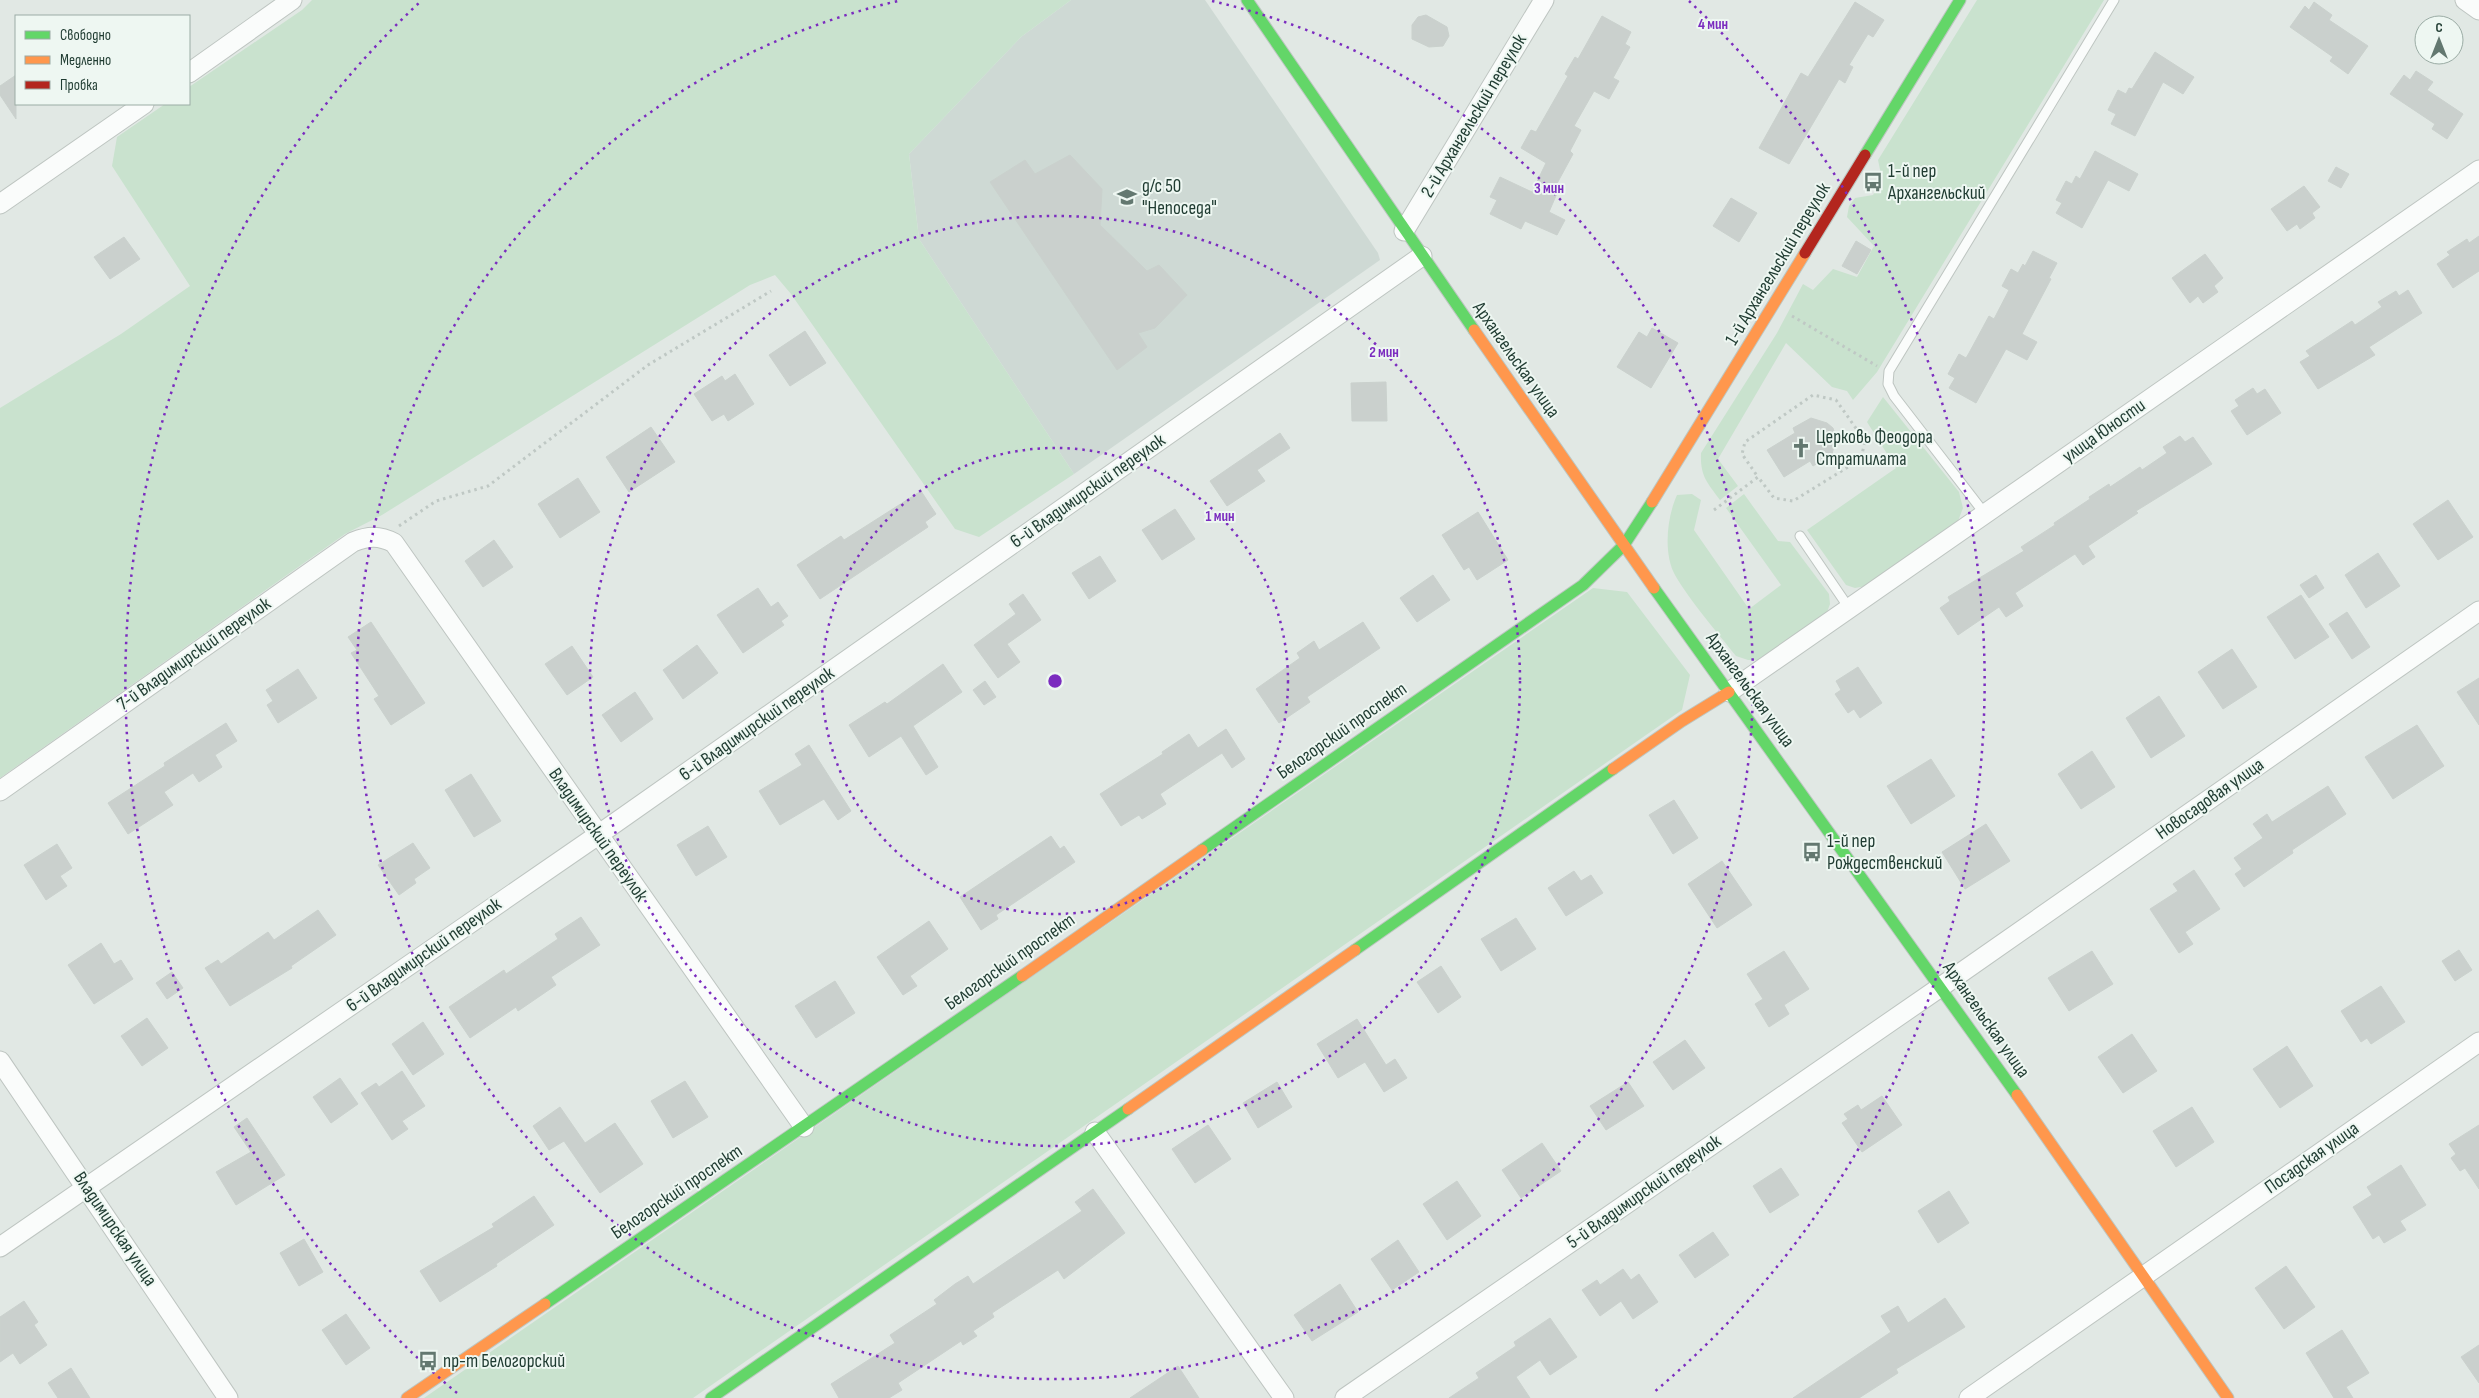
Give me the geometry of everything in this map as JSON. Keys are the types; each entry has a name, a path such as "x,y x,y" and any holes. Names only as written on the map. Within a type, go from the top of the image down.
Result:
{"street":[{"path":"190,72 292,0"},
{"name":"Архангельская улица","path":"1247,0 1404,231 1624,545 1942,986 2145,1275 2228,1398"},
{"name":"2-й Архангельский переулок","path":"1404,231 1544,0"},
{"name":"1-й Архангельский переулок","path":"1624,545 1960,0"},
{"path":"2465,0 2479,10"},
{"path":"0,204 143,105"},
{"name":"улица Юности","path":"1730,692 2479,170"},
{"name":"6-й Владимирский переулок","path":"0,1247 598,836 1422,256"},
{"name":"7-й Владимирский переулок","path":"0,791 353,542 366,536 388,540"},
{"name":"Владимирский переулок","path":"388,540 804,1127"},
{"name":"Белогорский проспект","path":"407,1398 804,1127 1583,585 1624,545"},
{"name":"Новосадовая улица","path":"1942,986 2479,611"},
{"path":"711,1398 1682,721 1730,692"},
{"name":"5-й Владимирский переулок","path":"1346,1398 1942,986"},
{"name":"Посадская улица","path":"1969,1398 2479,1042"},
{"name":"Владимирская улица","path":"0,1061 228,1398"},
{"path":"1095,1132 1284,1398"}],"lane":[{"path":"1985,514 1894,396 1888,384 1889,371 2114,0"},
{"path":"1800,536 1849,608"}],"path":[{"path":"388,540 436,501 488,486 648,365 771,291"},
{"path":"1773,306 1872,364 1889,371"},
{"path":"1813,395 1836,400 1865,441 1861,459 1793,501 1774,498 1758,477 1742,454 1745,442 1813,395"},
{"path":"1714,510 1758,477"}],"shaded area":[{"name":"д/с 50 \"Непоседа\"","path":"1071,0 1205,0 1378,253 1380,260 1074,474 919,239 909,154 1021,37"}],"green space":[{"path":"312,0 1071,0 1021,37 909,154 919,239 1074,474 979,537 955,529 791,294 775,275 750,285 382,515 345,534 0,778 0,408 121,334 190,286 112,166 117,137 164,105 190,105 190,86 302,10"},
{"path":"1977,0 2104,0 1877,372 1853,400 1847,391 1832,387 1786,343 1718,459 1738,486 1720,500 1703,473 1701,453 1777,333 1803,284 1813,290 1833,269 1857,277 1874,246 1847,217 1849,206 1855,198 1873,195 1882,179 1878,160"},
{"path":"1883,397 1959,492 1963,508 1958,521 1866,586 1855,588 1846,585 1807,530 1896,468 1867,422"},
{"path":"1692,494 1701,500 1694,530 1749,609 1781,585 1726,508 1744,494 1778,541 1790,542 1829,594 1830,604 1826,615 1759,660 1748,660 1736,656 1688,595 1671,566 1668,535 1671,514 1677,495"},
{"path":"1593,588 1627,592 1690,675 1682,710 693,1398 424,1398"}],"building":[{"path":"1855,2 1884,20 1873,37 1868,34 1849,65 1853,67 1845,83 1839,79 1789,164 1759,148 1801,73 1808,77"},
{"path":"2314,2 2332,15 2329,20 2368,46 2348,74 2330,61 2333,57 2290,27 2305,6 2309,10"},
{"path":"1426,15 1447,27 1449,36 1443,46 1429,47 1412,39 1412,25 1418,17"},
{"path":"1602,16 1631,32 1625,44 1630,47 1613,78 1619,81 1609,99 1594,91 1574,126 1581,130 1570,151 1573,154 1554,189 1558,191 1549,212 1565,220 1557,235 1525,221 1521,229 1490,214 1497,200 1490,197 1500,177 1532,192 1546,163 1521,148 1531,130 1536,132 1568,76 1565,74 1575,57 1578,59"},
{"path":"2155,52 2194,77 2183,94 2163,82 2135,136 2111,124 2116,114 2108,110 2118,90 2126,94 2129,88 2132,89"},
{"path":"2416,71 2433,82 2427,90 2463,114 2447,139 2432,129 2435,124 2390,94 2404,75 2410,80"},
{"path":"15,76 16,119 0,95 0,86"},
{"path":"2095,151 2138,174 2129,191 2108,180 2082,228 2056,213 2062,203 2056,200 2066,181 2072,184 2076,176 2080,179"},
{"path":"1070,155 1102,189 1100,225 1147,271 1159,265 1187,295 1155,328 1138,333 1147,347 1117,370 990,182 1025,160 1035,174"},
{"path":"2336,167 2349,174 2341,188 2328,181"},
{"path":"2304,186 2320,207 2312,213 2315,218 2300,229 2297,224 2287,231 2271,209"},
{"path":"1731,198 1757,213 1739,242 1713,226"},
{"path":"2479,236 2479,271 2453,288 2437,264 2450,255 2447,252 2467,239 2469,243"},
{"path":"124,237 140,259 110,279 94,257"},
{"path":"1856,241 1871,250 1857,274 1842,266"},
{"path":"2033,251 2057,263 2049,278 2051,279 2022,334 2037,342 2027,360 2006,349 1976,403 1949,388 1955,378 1948,374 1959,354 1966,358 1989,316 1994,319 2009,290 2002,286 2011,269 2018,273 2023,264 2025,266"},
{"path":"2205,254 2223,278 2214,286 2218,292 2203,303 2198,296 2190,303 2172,278"},
{"path":"2408,290 2422,313 2369,347 2375,355 2318,389 2300,362 2310,356 2306,351 2352,321 2355,325 2382,307 2378,302 2396,291 2399,296"},
{"path":"1652,328 1678,343 1651,388 1617,367 1639,332 1647,337"},
{"path":"805,331 826,363 790,386 769,355"},
{"path":"735,374 754,404 728,421 724,414 712,421 694,394 722,376 725,381"},
{"path":"1386,382 1387,421 1352,421 1351,383"},
{"path":"2253,388 2257,394 2265,389 2281,413 2247,435 2231,411 2239,406 2235,400"},
{"name":"Церковь Феодора Стратилата","path":"1811,418 1827,423 1833,428 1836,438 1832,454 1813,466 1810,461 1784,477 1767,450 1795,433 1793,428"},
{"path":"651,427 675,462 629,492 606,457"},
{"path":"1280,433 1290,448 1257,470 1265,481 1227,506 1210,481"},
{"path":"2180,436 2185,442 2193,437 2212,464 2136,511 2138,513 2088,546 2095,557 2083,565 2075,554 2015,593 2023,606 2006,617 1999,607 1958,635 1940,608 1950,601 1948,597 2024,551 2021,547 2055,525 2054,523 2090,499 2089,497 2109,484 2110,487 2140,467 2142,470 2167,453 2163,447"},
{"path":"578,478 600,512 560,538 538,504"},
{"path":"921,491 936,514 925,522 928,527 820,599 797,565 841,536 844,540"},
{"path":"2448,500 2473,537 2438,560 2413,524"},
{"path":"1175,509 1195,539 1162,560 1142,530"},
{"path":"1478,512 1508,560 1477,580 1469,567 1464,570 1442,535"},
{"path":"494,540 513,567 483,587 465,561"},
{"path":"2378,553 2400,586 2366,608 2345,575"},
{"path":"1100,556 1116,581 1089,599 1072,573"},
{"path":"1433,575 1450,600 1417,622 1400,598"},
{"path":"2316,575 2324,588 2309,598 2300,585"},
{"path":"758,588 771,607 778,602 788,616 781,621 784,625 743,653 717,615"},
{"path":"1023,594 1041,620 1007,644 1020,662 998,678 974,645 1016,614 1009,604"},
{"path":"2301,595 2329,637 2295,659 2267,617"},
{"path":"2347,612 2370,647 2352,659 2329,624"},
{"path":"371,622 425,703 391,725 374,699 379,696 351,653 357,650 348,637"},
{"path":"1363,622 1380,648 1307,697 1310,702 1279,723 1256,689 1300,658 1297,653 1314,641 1319,650"},
{"path":"697,645 718,673 683,699 663,670"},
{"path":"572,646 593,677 567,695 545,664"},
{"path":"2232,649 2257,687 2223,709 2198,672"},
{"path":"943,664 962,692 913,726 938,767 926,775 901,736 869,757 849,725 885,702 887,704"},
{"path":"1858,667 1882,703 1860,718 1854,709 1848,713 1835,694 1841,690 1836,681"},
{"path":"298,669 317,698 278,723 267,705 273,701 266,690"},
{"path":"2479,678 2479,725 2457,692"},
{"path":"985,681 996,697 984,705 973,690"},
{"path":"635,692 653,719 621,742 602,715"},
{"path":"2159,696 2185,736 2151,758 2126,718"},
{"path":"226,723 237,741 215,755 222,767 199,782 193,773 164,792 173,805 128,834 108,803 165,766 164,763"},
{"path":"2417,725 2444,766 2393,799 2365,757"},
{"path":"1226,729 1245,759 1232,768 1222,753 1160,794 1166,804 1142,819 1139,815 1121,826 1100,794 1163,754 1162,752 1189,734 1198,748"},
{"path":"809,745 851,811 838,820 824,799 780,825 759,791 802,765 795,754"},
{"path":"2092,751 2115,787 2081,809 2058,774"},
{"path":"1931,759 1955,796 1911,824 1887,786"},
{"path":"471,774 501,821 474,837 445,790"},
{"path":"2328,786 2346,814 2292,850 2293,853 2244,887 2235,874 2242,869 2234,858 2263,838 2253,824 2267,814 2272,822"},
{"path":"1674,800 1698,838 1673,854 1649,815"},
{"path":"1986,824 2010,861 1965,889 1942,852"},
{"path":"708,826 727,857 696,876 677,845"},
{"path":"1051,836 1060,849 1064,846 1075,862 996,915 998,919 981,930 960,897"},
{"path":"413,843 430,868 414,879 416,883 399,895 378,865"},
{"path":"57,844 72,868 60,876 67,886 46,900 24,865"},
{"path":"1722,861 1752,905 1717,928 1688,884"},
{"path":"2194,870 2220,909 2185,932 2193,944 2179,953 2150,909 2178,891 2173,884"},
{"path":"1574,871 1581,881 1591,875 1603,893 1566,916 1548,888"},
{"path":"318,910 336,935 291,966 292,968 230,1006 205,968 218,960 221,964 268,932 274,940"},
{"path":"581,917 600,945 551,977 556,985 518,1011 516,1007 470,1038 449,1007 504,970 506,974 558,939 555,934"},
{"path":"1516,918 1536,949 1501,971 1481,939"},
{"path":"929,921 948,949 910,976 917,986 903,995 877,957"},
{"path":"101,943 114,964 121,960 133,979 94,1004 68,965"},
{"path":"2459,950 2472,970 2455,981 2442,961"},
{"path":"1784,951 1809,989 1784,1005 1789,1014 1769,1027 1755,1004 1763,999 1747,974"},
{"path":"2092,951 2113,984 2069,1011 2048,978"},
{"path":"1441,966 1461,997 1438,1013 1417,982"},
{"path":"172,972 183,988 167,999 156,983"},
{"path":"835,981 855,1013 816,1038 795,1006"},
{"path":"2381,986 2405,1022 2371,1044 2367,1038 2361,1042 2341,1011"},
{"path":"147,1018 168,1048 142,1066 121,1036"},
{"path":"1357,1019 1386,1065 1395,1059 1407,1078 1384,1092 1365,1062 1338,1078 1317,1044"},
{"path":"423,1022 444,1054 413,1075 392,1044"},
{"path":"2132,1034 2157,1071 2123,1093 2098,1057"},
{"path":"1685,1040 1705,1068 1673,1090 1653,1062"},
{"path":"2287,1046 2313,1086 2280,1108 2253,1069"},
{"path":"402,1071 425,1106 402,1121 408,1129 392,1140 361,1093 376,1083 379,1087"},
{"path":"340,1078 358,1104 331,1123 313,1097"},
{"path":"685,1081 708,1117 673,1138 651,1101"},
{"path":"1277,1082 1292,1107 1258,1128 1243,1103"},
{"path":"1628,1082 1644,1106 1606,1130 1590,1106"},
{"path":"1882,1096 1902,1125 1862,1152 1842,1123 1848,1119 1844,1114 1858,1105 1861,1110"},
{"path":"560,1107 585,1143 615,1123 643,1164 600,1193 564,1141 549,1150 533,1126"},
{"path":"2192,1107 2214,1142 2176,1167 2153,1131"},
{"path":"247,1118 285,1175 236,1205 216,1172 251,1152 234,1127"},
{"path":"1208,1125 1231,1159 1195,1183 1172,1149"},
{"path":"2479,1125 2479,1189 2465,1168 2460,1171 2451,1158 2456,1154 2449,1144"},
{"path":"1542,1143 1561,1171 1521,1198 1502,1170"},
{"path":"2401,1165 2426,1205 2400,1221 2406,1230 2384,1243 2379,1235 2373,1239 2353,1207 2372,1195 2367,1187"},
{"path":"1781,1168 1799,1195 1770,1213 1753,1186"},
{"path":"1457,1181 1481,1216 1447,1240 1423,1204"},
{"path":"1093,1189 1125,1233 1064,1279 1058,1270 992,1313 994,1317 973,1331 977,1336 963,1345 961,1341 898,1383 902,1390 889,1398 839,1398 831,1384 895,1343 890,1335 937,1304 934,1300 955,1284 968,1276 973,1284 1082,1211 1075,1202"},
{"path":"1949,1191 1969,1223 1938,1243 1918,1211"},
{"path":"534,1196 554,1225 496,1264 497,1266 440,1302 420,1271 494,1227 492,1224"},
{"path":"1713,1232 1729,1255 1695,1278 1679,1255"},
{"path":"304,1239 323,1272 299,1286 280,1253"},
{"path":"1398,1240 1419,1272 1392,1290 1371,1259"},
{"path":"2286,1266 2315,1307 2284,1329 2255,1288"},
{"path":"1623,1269 1631,1280 1639,1274 1658,1302 1633,1319 1621,1301 1600,1316 1582,1290 1597,1280 1600,1285"},
{"path":"1340,1284 1358,1312 1312,1341 1294,1315"},
{"path":"1945,1298 1965,1327 1896,1369 1898,1373 1859,1398 1793,1398 1891,1332 1881,1316 1898,1306 1908,1323"},
{"path":"24,1301 38,1322 34,1325 47,1345 20,1364 13,1353 0,1362 0,1317"},
{"path":"346,1314 370,1348 346,1365 322,1330"},
{"path":"1550,1318 1577,1357 1550,1375 1540,1360 1516,1377 1530,1398 1449,1398 1479,1378 1476,1373 1516,1346 1514,1342"},
{"path":"2342,1330 2369,1373 2346,1387 2353,1398 2334,1398 2306,1353"},
{"path":"2479,1345 2479,1383 2461,1357"},
{"path":"1178,1366 1199,1398 1130,1398"},
{"path":"71,1368 90,1398 58,1398 48,1383"}],"traffic: fast":[{"path":"1247,0 1474,330"},
{"path":"1865,155 1960,0"},
{"path":"1202,850 1583,585 1624,545 1652,502"},
{"path":"1654,588 2017,1095"},
{"path":"1355,950 1613,769"},
{"path":"545,1304 1022,976"},
{"path":"711,1398 1128,1109"}],"traffic: slow":[{"path":"1652,502 1805,253"},
{"path":"1474,330 1654,588"},
{"path":"1613,769 1682,721 1729,692"},
{"path":"1022,976 1202,850"},
{"path":"1128,1109 1355,950"},
{"path":"2017,1095 2228,1398"},
{"path":"407,1398 545,1304"}],"traffic: jam":[{"path":"1805,253 1865,155"}],"place":[{"name":"1-й пер Архангельский","path":"1873,182"},
{"name":"д/с 50 \"Непоседа\"","path":"1127,197"},
{"name":"Церковь Феодора Стратилата","path":"1801,448"},
{"name":"1-й пер Рождественский","path":"1812,852"},
{"name":"пр-т Белогорский","path":"428,1361"}]}
